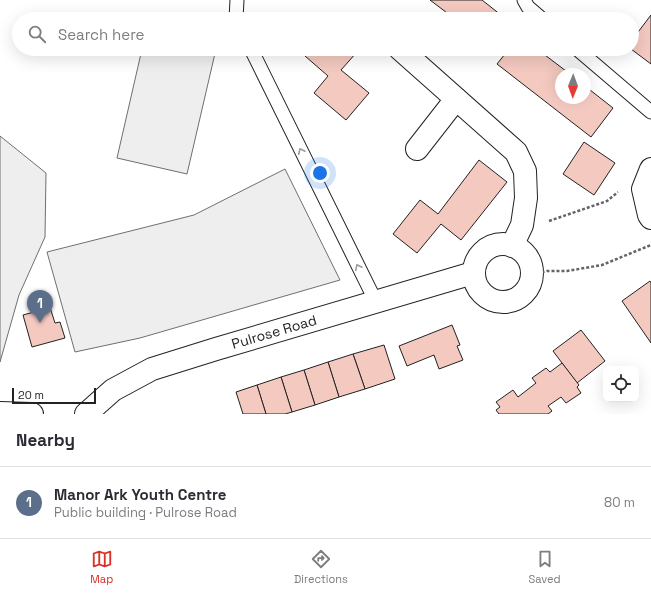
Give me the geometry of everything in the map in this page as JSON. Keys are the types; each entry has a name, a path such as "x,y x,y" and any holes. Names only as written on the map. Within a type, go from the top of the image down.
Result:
{"street":[{"path":"408,56 516,152 525,171 526,198 522,225 512,246"},
{"path":"416,150 456,99"},
{"path":"651,169 643,190 651,218"},
{"path":"503,244 521,250 531,265 532,275 530,284 524,293 516,299 507,302 497,302 487,298 480,292 475,282 473,273 475,264 480,255 494,245 503,244"},
{"name":"Pulrose Road","path":"86,414 113,390 152,369 473,273"},
{"path":"0,413 32,414"}],"lane":[{"path":"236,12 237,0"},
{"path":"524,0 528,7 534,12"},
{"path":"254,56 376,302"},
{"path":"585,56 651,112"}],"path":[{"path":"547,222 607,201 621,190 643,190"},
{"path":"532,275 547,271 567,272 602,265 651,244"}],"shaded area":[{"path":"140,56 214,56 187,174 117,158"},
{"path":"0,136 46,173 45,237 19,295 0,362"},
{"path":"285,169 340,280 140,338 75,352 47,252 194,215"}],"building":[{"path":"430,0 482,0 497,12 446,12"},
{"path":"651,15 651,64 639,55 639,31"},
{"path":"305,56 353,56 341,70 369,93 346,120 314,93 328,76"},
{"path":"503,56 546,56 562,68 555,68 555,104 591,104 591,91 613,108 591,137 497,64"},
{"path":"584,142 615,163 594,195 563,174"},
{"path":"479,160 507,182 461,240 441,224 417,253 393,234 420,200 438,214"},
{"path":"650,281 651,283 651,343 622,301"},
{"path":"47,298 55,323 60,322 65,338 32,347 23,315 34,312 30,302"},
{"path":"452,325 460,345 457,346 463,360 439,369 434,355 407,366 399,346"},
{"path":"581,330 605,361 577,383 553,351"},
{"path":"384,345 395,379 365,389 353,354"},
{"path":"353,354 365,389 339,397 328,362"},
{"path":"328,362 339,397 315,405 304,370"},
{"path":"562,363 579,385 577,387 581,393 566,403 561,397 548,406 552,411 548,414 499,414 496,410 500,407 496,402 513,390 518,397 536,383 532,378 546,368 550,372"},
{"path":"304,370 315,405 292,412 281,377"},
{"path":"281,377 292,412 285,414 266,414 257,385"},
{"path":"257,385 266,414 243,414 236,392"}],"place":[{"name":"Manor Ark Youth Centre","path":"40,323"}]}
